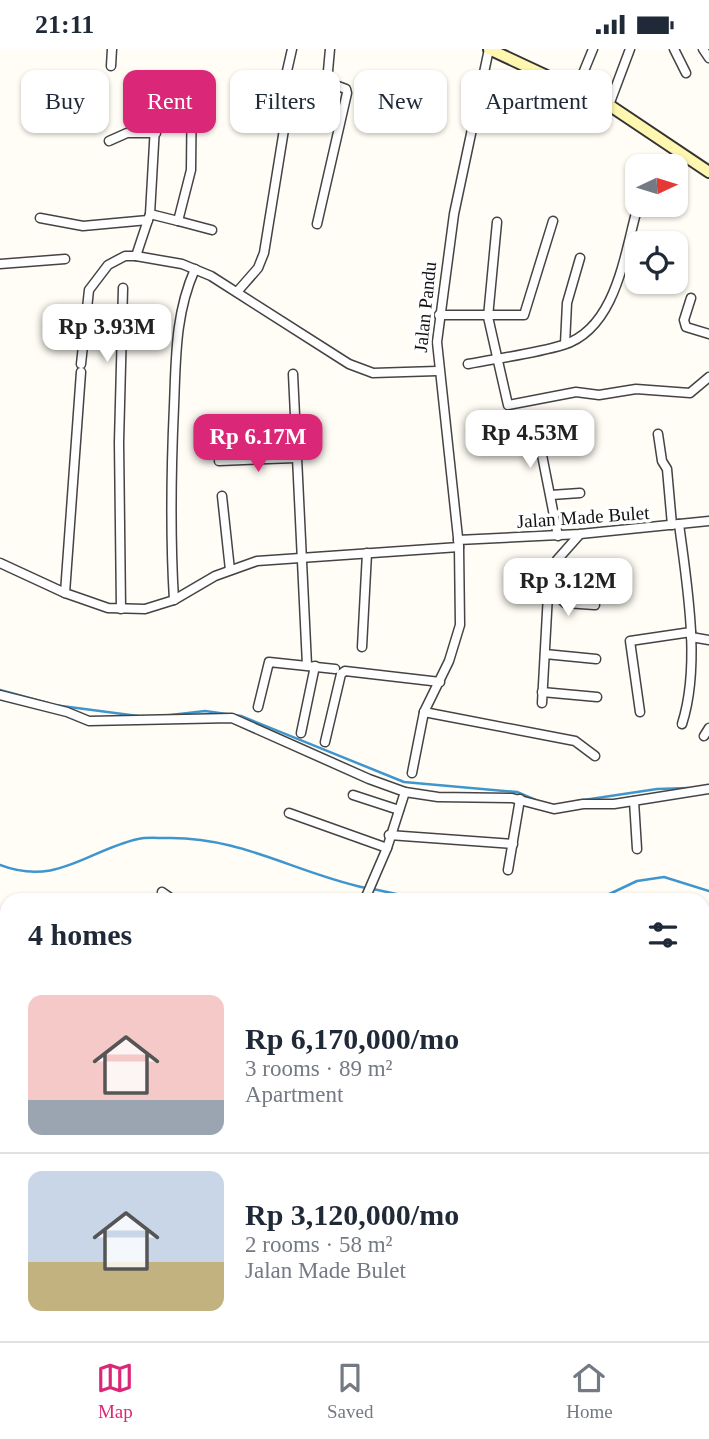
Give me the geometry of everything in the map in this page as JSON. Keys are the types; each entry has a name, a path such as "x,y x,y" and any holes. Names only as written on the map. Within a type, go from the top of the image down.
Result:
{"main road":[{"path":"490,50 536,70"},
{"path":"612,107 709,172"}],"street":[{"path":"111,66 112,49"},
{"path":"237,292 258,268 264,253 286,117 287,71 292,49"},
{"path":"317,224 347,93 344,89 328,84 330,49"},
{"path":"584,70 593,49"},
{"path":"612,97 630,49"},
{"path":"674,49 686,73"},
{"path":"704,49 709,58"},
{"name":"Jalan Pandu","path":"412,773 424,712 440,682 460,625 459,544 438,371 439,315 453,214 490,50"},
{"path":"109,141 127,133"},
{"path":"136,256 149,217 156,133"},
{"path":"177,221 191,170 191,133"},
{"path":"40,218 83,226 149,217 212,230"},
{"path":"468,364 565,344 588,330 604,309 618,276 635,217"},
{"path":"439,315 519,317 526,313 554,221"},
{"path":"497,222 488,317 505,401 510,405 576,392 599,395 636,389 690,393 709,377"},
{"path":"65,593 89,290 108,265 125,256 136,256 195,269 237,292 349,364 369,372 438,371"},
{"path":"565,344 567,303 580,258"},
{"path":"0,264 65,259"},
{"path":"174,600 169,512 177,322 185,291 195,269"},
{"path":"121,609 119,442 123,288"},
{"path":"691,299 684,320 685,327 709,334"},
{"path":"293,375 300,555 311,666 301,733"},
{"path":"658,434 662,461 667,469 691,634 687,704 682,724"},
{"path":"558,536 541,450 571,440"},
{"path":"219,461 295,458"},
{"path":"551,495 580,493"},
{"path":"222,496 230,570"},
{"name":"Jalan Made Bulet","path":"0,563 96,605 145,609 174,600 230,570 257,561 300,555 367,553 709,521"},
{"path":"542,703 548,593 554,564 580,534"},
{"path":"362,647 367,553"},
{"path":"548,593 557,595 565,603 594,605"},
{"path":"640,712 630,641 691,634 709,640"},
{"path":"545,654 596,659"},
{"path":"258,707 270,662 335,669"},
{"path":"325,742 341,674 345,671 440,682"},
{"path":"542,692 597,697"},
{"path":"0,695 67,712 89,721 232,718 405,792 458,799 520,799 554,809 634,801 709,789"},
{"path":"424,712 567,739 595,756"},
{"path":"368,893 387,848 405,792"},
{"path":"353,795 399,810"},
{"path":"508,870 520,799"},
{"path":"634,801 637,849"},
{"path":"289,813 387,848"},
{"path":"389,835 513,844"}],"waterway":[{"path":"0,690 48,703"},
{"path":"54,705 138,716"},
{"path":"162,716 205,711 241,716 404,782 517,792 538,801"},
{"path":"577,801 657,789 688,788"},
{"path":"0,865 20,871 39,872 72,864 138,839 193,839 243,849 366,888"},
{"path":"612,893 637,881 664,877 709,891"},
{"path":"373,889 392,893"}]}
